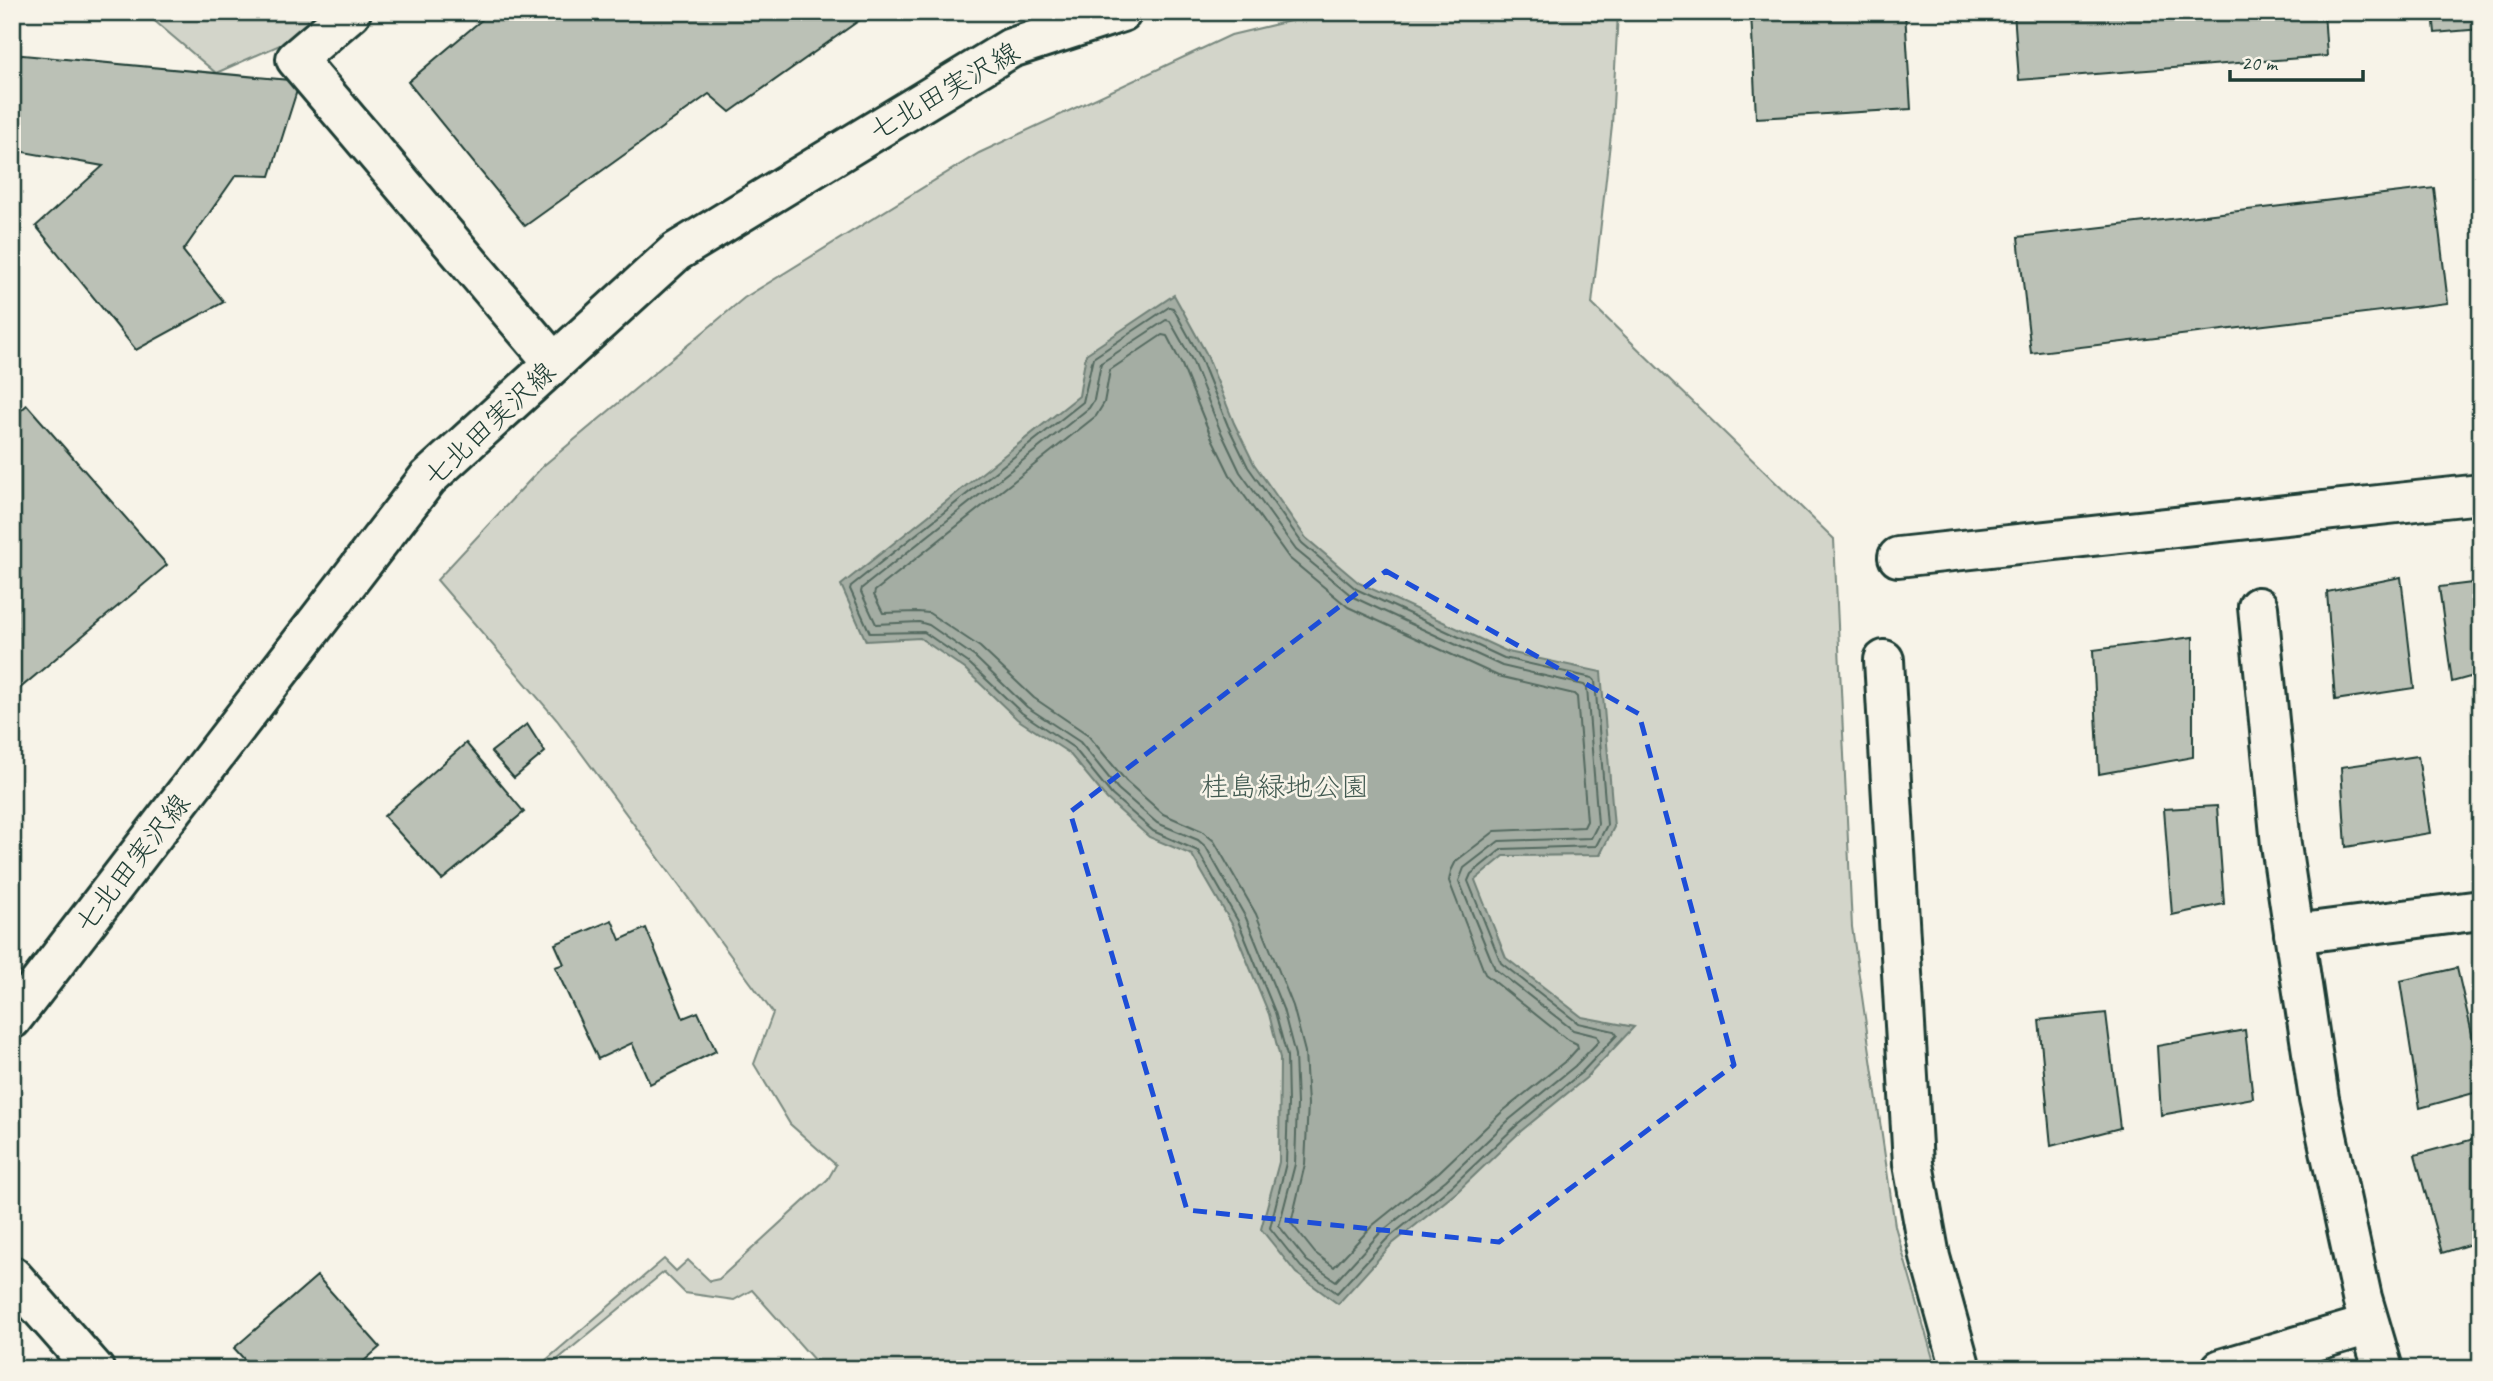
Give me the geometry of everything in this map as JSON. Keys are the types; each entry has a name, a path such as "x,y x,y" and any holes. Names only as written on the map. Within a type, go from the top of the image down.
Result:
{"street":[{"path":"351,12 296,59 554,363"},
{"name":"七北田実沢線","path":"12,1019 428,478 554,363 687,245 1011,48 1122,12"},
{"path":"1898,557 2481,494"},
{"path":"2258,607 2281,845 2319,1099 2362,1298 2383,1369"},
{"path":"1884,660 1913,1164 1930,1257 1961,1369"},
{"path":"2294,933 2481,910"},
{"path":"12,1276 94,1369"},
{"path":"2221,1369 2369,1325"}],"highlighted area":[{"path":"1386,571 1639,714 1734,1065 1499,1242 1187,1210 1070,812"}],"green space":[{"path":"144,12 355,12 216,73"},
{"name":"桂島緑地公園","path":"1328,12 1618,12 1612,125 1592,304 1834,539 1852,927 1895,1226 1936,1369 822,1369 752,1290 734,1300 685,1293 664,1272 546,1369 539,1369 538,1367 664,1259 676,1271 688,1260 710,1281 719,1279 828,1179 836,1165 790,1124 754,1064 773,1013 557,720 437,580 543,466 744,298 979,153 1231,35"}],"water":[{"path":"1174,295 1206,353 1254,464 1306,538 1359,583 1508,652 1601,672 1614,827 1600,855 1504,856 1475,880 1506,958 1582,1017 1634,1027 1586,1078 1521,1131 1457,1192 1391,1245 1338,1304 1296,1273 1261,1229 1279,1162 1280,1058 1269,1014 1232,924 1192,855 1149,837 1107,799 1069,753 1017,719 965,669 920,638 866,641 841,585 1079,396 1086,354"}],"building":[{"path":"491,12 871,12 730,112 709,94 525,226 408,82"},
{"path":"1751,12 1905,12 1911,109 1756,118"},
{"path":"2014,12 2324,12 2327,56 2019,80"},
{"path":"2433,12 2481,12 2481,29 2435,33"},
{"path":"12,54 300,81 270,176 236,175 183,251 224,302 136,350 36,226 103,166 12,150"},
{"path":"2434,188 2448,303 2031,353 2018,237"},
{"path":"27,405 167,565 12,695 12,418"},
{"path":"2401,577 2414,688 2335,700 2327,592"},
{"path":"2481,582 2481,674 2452,682 2439,587"},
{"path":"2193,637 2193,757 2099,774 2093,650"},
{"path":"527,724 545,752 514,778 491,752"},
{"path":"466,743 524,812 442,880 384,816"},
{"path":"2418,756 2430,833 2346,847 2341,767"},
{"path":"2217,806 2224,904 2172,915 2164,809"},
{"path":"612,920 620,940 646,928 683,1018 698,1012 716,1051 650,1084 632,1043 598,1059 555,967 564,964 555,944"},
{"path":"2457,968 2481,1073 2481,1091 2420,1108 2400,981"},
{"path":"2106,1013 2120,1128 2051,1146 2039,1020"},
{"path":"2245,1030 2253,1098 2161,1115 2157,1046"},
{"path":"2481,1137 2481,1241 2442,1253 2415,1155"},
{"path":"317,1276 380,1347 355,1369 253,1369 234,1348"}]}
